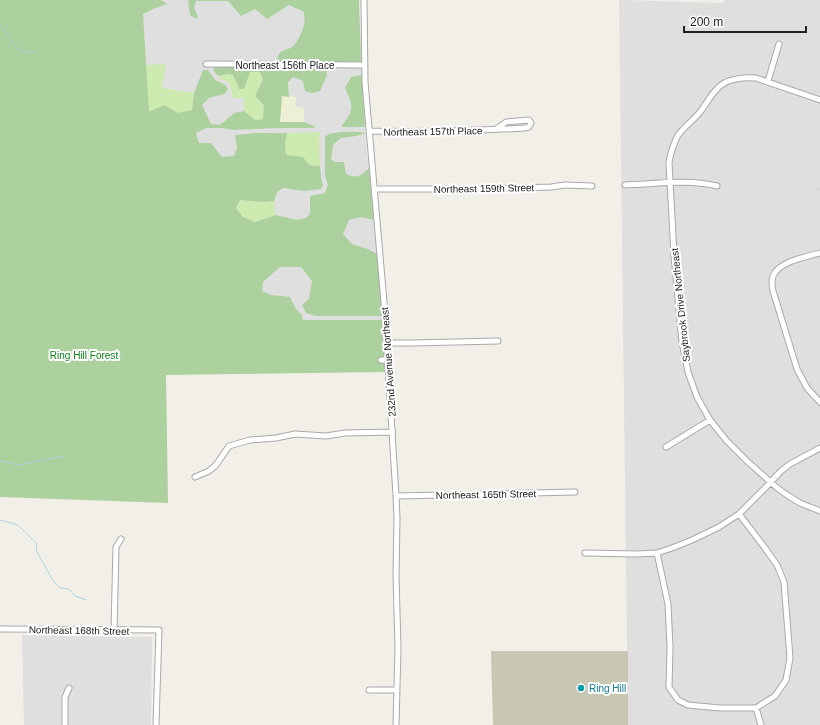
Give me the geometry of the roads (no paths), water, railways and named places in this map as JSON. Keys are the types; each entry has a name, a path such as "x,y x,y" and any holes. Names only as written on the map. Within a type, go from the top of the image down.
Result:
{"street":[{"name":"232nd Avenue Northeast","path":"364,0 365,65 369,131 387,343 397,518 396,575 398,648 396,725"},
{"path":"778,44 768,81 820,100"},
{"name":"Northeast 156th Place","path":"206,64 365,65"},
{"name":"Saybrook Drive Northeast","path":"768,81 745,77 724,83 687,125 677,138 670,153 669,183 674,262 682,342 688,372 697,397 710,420 726,440 747,461 787,495 800,503 820,511"},
{"name":"Northeast 157th Place","path":"369,131 413,132 525,128 529,127 531,123 529,120 506,122 496,129"},
{"path":"625,185 690,182 717,186"},
{"name":"Northeast 159th Street","path":"375,189 482,189 551,187 565,185 592,186"},
{"path":"820,253 788,262 781,266 776,271 772,284 797,369 807,388 820,402"},
{"path":"387,343 498,341"},
{"path":"382,360 388,360"},
{"path":"666,447 710,420"},
{"path":"196,477 209,471 216,465 229,446 250,440 276,438 295,434 326,436 345,432 393,432"},
{"path":"585,553 658,553 692,540 718,527 739,514 781,471 790,464 820,448"},
{"name":"Northeast 165th Street","path":"396,496 575,492"},
{"path":"658,553 668,604 670,646 668,687 678,700 688,706 756,708 775,696 786,680 790,658 784,582 777,565 739,514"},
{"path":"114,630 116,547 121,539"},
{"name":"Northeast 168th Street","path":"0,629 159,630 156,725"},
{"path":"65,725 65,697 69,688"},
{"path":"369,690 397,690"},
{"path":"756,708 761,725"}],"waterway":[{"path":"0,25 16,47 26,52 34,52"},
{"path":"0,461 19,465 63,456"},
{"path":"0,520 18,525 37,544 36,550 52,579 60,588 69,589 75,596 86,600"}],"place":[{"name":"Ring Hill","path":"581,688"}],"park label":[{"name":"Ring Hill Forest","path":"84,355"}]}
